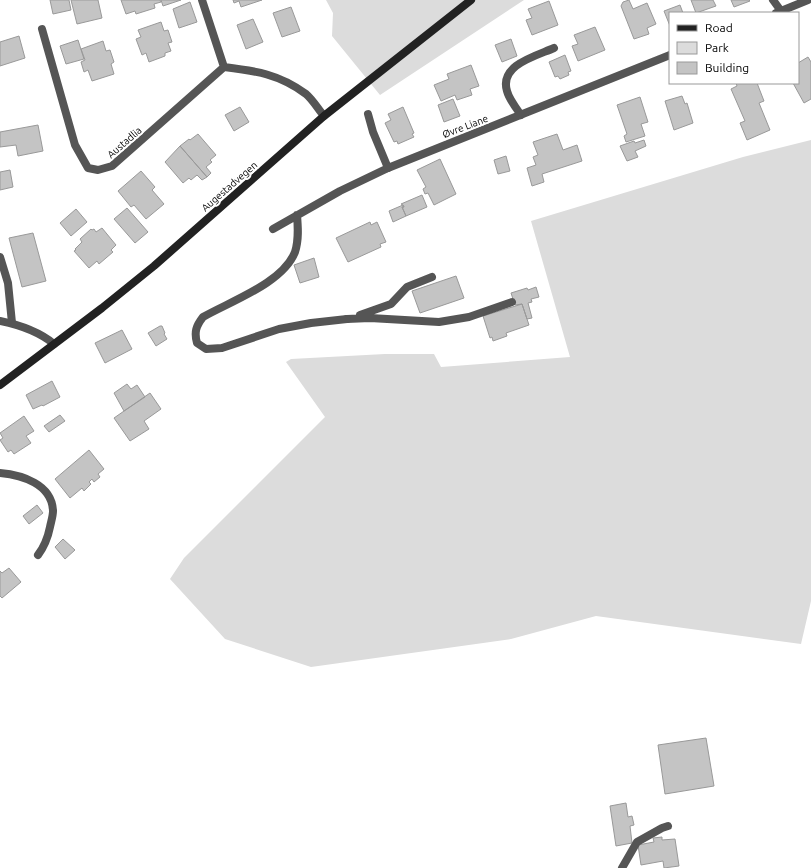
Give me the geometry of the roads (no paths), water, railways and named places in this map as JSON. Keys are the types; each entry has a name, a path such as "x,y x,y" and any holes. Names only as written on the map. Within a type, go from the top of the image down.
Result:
{"main road":[{"name":"Augestadvegen","path":"0,384 154,266 324,116 471,0"}],"street":[{"path":"202,0 224,67 261,72 281,80 307,95 324,116"},
{"path":"773,0 779,12 808,0"},
{"name":"Austadlia","path":"42,29 75,146 88,168 98,170 112,166 224,67"},
{"path":"521,116 507,93 505,85 506,76 516,65 554,48"},
{"name":"Øvre Liane","path":"273,229 340,191 388,168 669,55"},
{"path":"368,114 388,168"},
{"path":"297,215 298,237 295,252 288,265 269,282 204,317 197,324 195,335 197,343 206,349 222,348 280,329 311,323 347,319 370,318 439,322 469,316 512,302"},
{"path":"0,257 8,283 12,323"},
{"path":"347,319 369,313 391,304 408,287 432,277"},
{"path":"0,321 12,323 43,335 54,344"},
{"path":"0,473 15,474 36,483 46,492 51,501 53,512 49,529 45,543 38,555"},
{"path":"622,868 637,842 668,826"}]}
